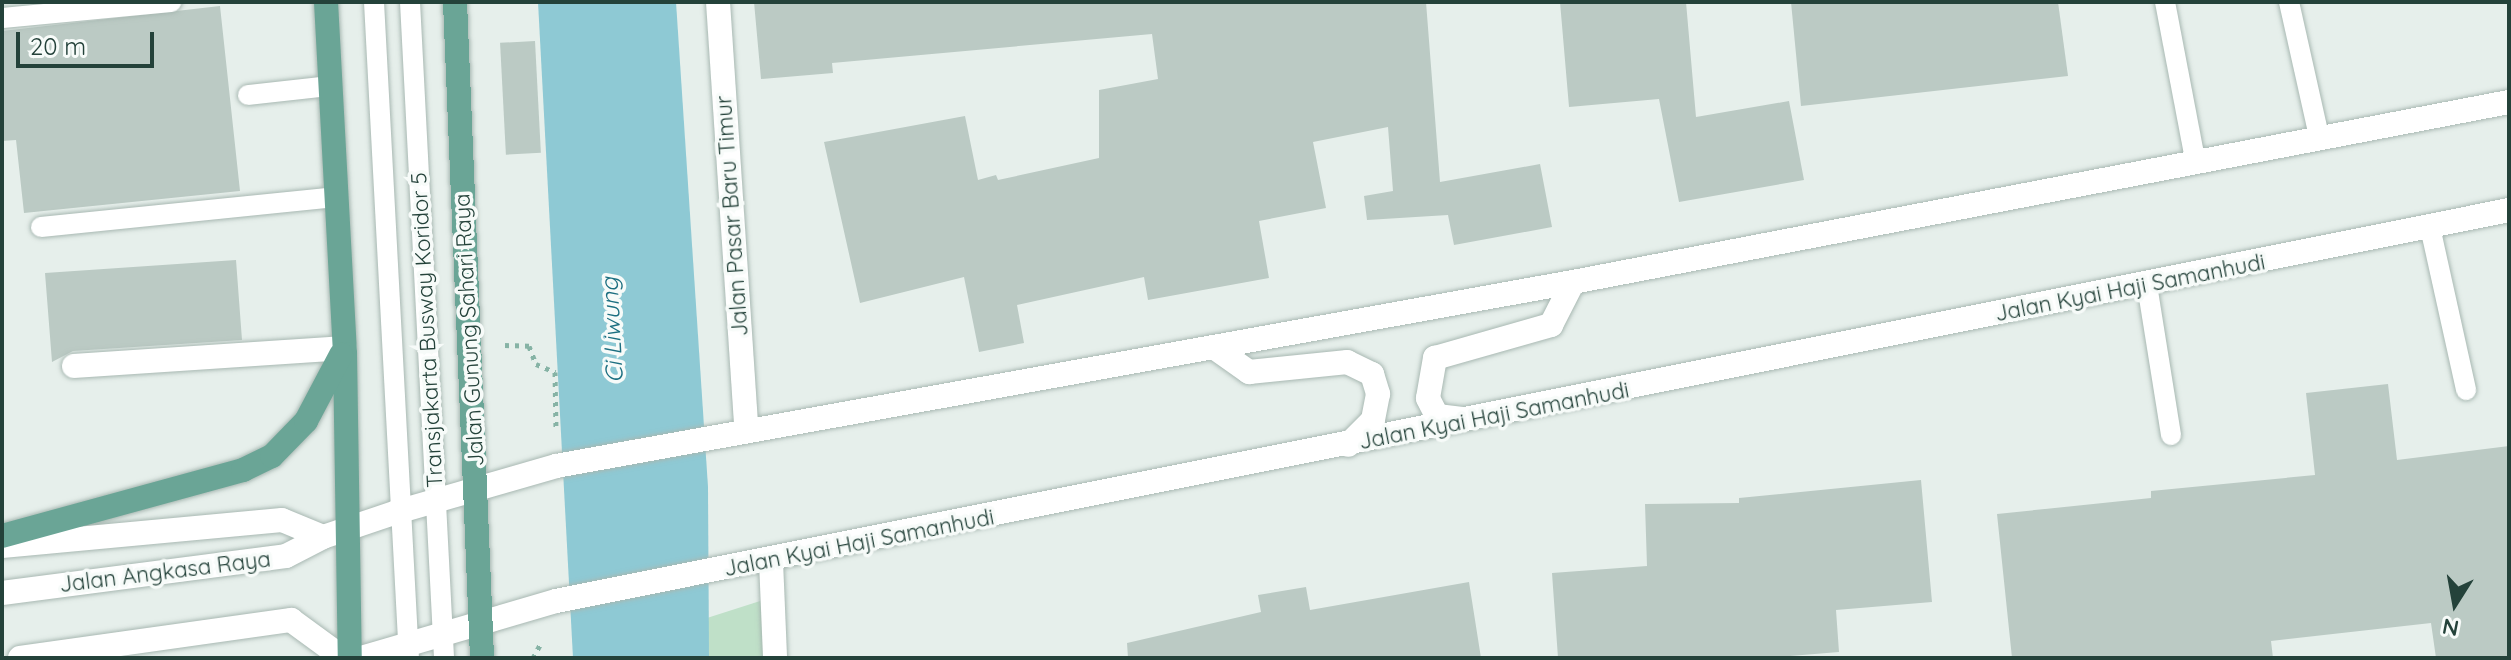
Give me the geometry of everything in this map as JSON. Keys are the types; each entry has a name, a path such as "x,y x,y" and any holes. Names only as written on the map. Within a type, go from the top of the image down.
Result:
{"main road":[{"path":"326,2 344,348 350,658"},
{"name":"Jalan Gunung Sahari Raya","path":"455,2 482,658"},
{"name":"Jalan Pasar Baru Timur","path":"718,2 746,429"},
{"path":"477,490 560,466 746,429 1573,282 2195,159 2509,102"},
{"name":"Jalan Kyai Haji Samanhudi","path":"480,622 566,600 2509,210"},
{"path":"1472,420 1437,416 1428,398 1435,358 1551,325 1573,282"},
{"path":"74,366 344,348"},
{"path":"2,536 243,470 272,456 306,421 344,348"},
{"path":"1215,348 1249,372 1347,362 1372,374 1378,394 1373,420 1348,445"},
{"name":"Jalan Angkasa Raya","path":"2,593 286,556 323,537 477,490"},
{"name":"Jalan Angkasa Raya","path":"2,546 282,520 323,537"},
{"path":"771,561 775,658"},
{"path":"20,658 291,620 343,658"},
{"path":"361,658 443,646 480,622"}],"lane":[{"path":"2,18 171,2"},
{"name":"Transjakarta Busway Koridor 5","path":"374,2 397,512 408,651"},
{"name":"Transjakarta Busway Koridor 5","path":"410,2 443,646"},
{"path":"2165,2 2195,159"},
{"path":"2289,2 2319,136"},
{"path":"248,95 330,86"},
{"path":"41,227 337,197"},
{"path":"2430,227 2466,390"},
{"path":"2147,285 2171,435"}],"path":[{"path":"470,345 529,346 536,364 555,372 560,466"}],"green space":[{"path":"773,597 775,658 709,658 707,618"}],"water":[{"name":"Ci Liwung","path":"538,2 676,2 708,487 709,658 573,658"}],"building":[{"path":"754,2 1426,2 1440,182 1540,164 1552,227 1454,245 1448,215 1367,220 1364,196 1393,191 1388,127 1313,142 1326,208 1259,221 1269,278 1148,300 1144,277 1017,305 1024,343 979,352 964,277 860,303 824,142 965,116 978,180 996,175 998,180 1099,158 1099,90 1158,79 1152,34 832,63 833,73 761,79"},
{"path":"1560,2 1686,2 1696,117 1789,101 1804,180 1679,202 1659,99 1569,107"},
{"path":"1791,2 2058,2 2068,76 1801,106"},
{"path":"220,6 240,191 24,213 16,140 2,141 2,31"},
{"path":"535,41 541,153 506,155 500,43"},
{"path":"236,260 242,340 73,351 52,362 45,273"},
{"path":"2388,384 2397,460 2509,446 2509,658 2436,658 2431,623 2271,641 2273,658 2012,658 1997,514 2151,498 2151,491 2315,475 2306,393"},
{"path":"1921,480 1932,602 1836,610 1839,652 1764,658 1558,658 1552,573 1647,566 1645,504 1739,503 1739,498"},
{"path":"1469,582 1481,658 1128,658 1127,643 1261,612 1258,595 1306,587 1310,610"}]}
